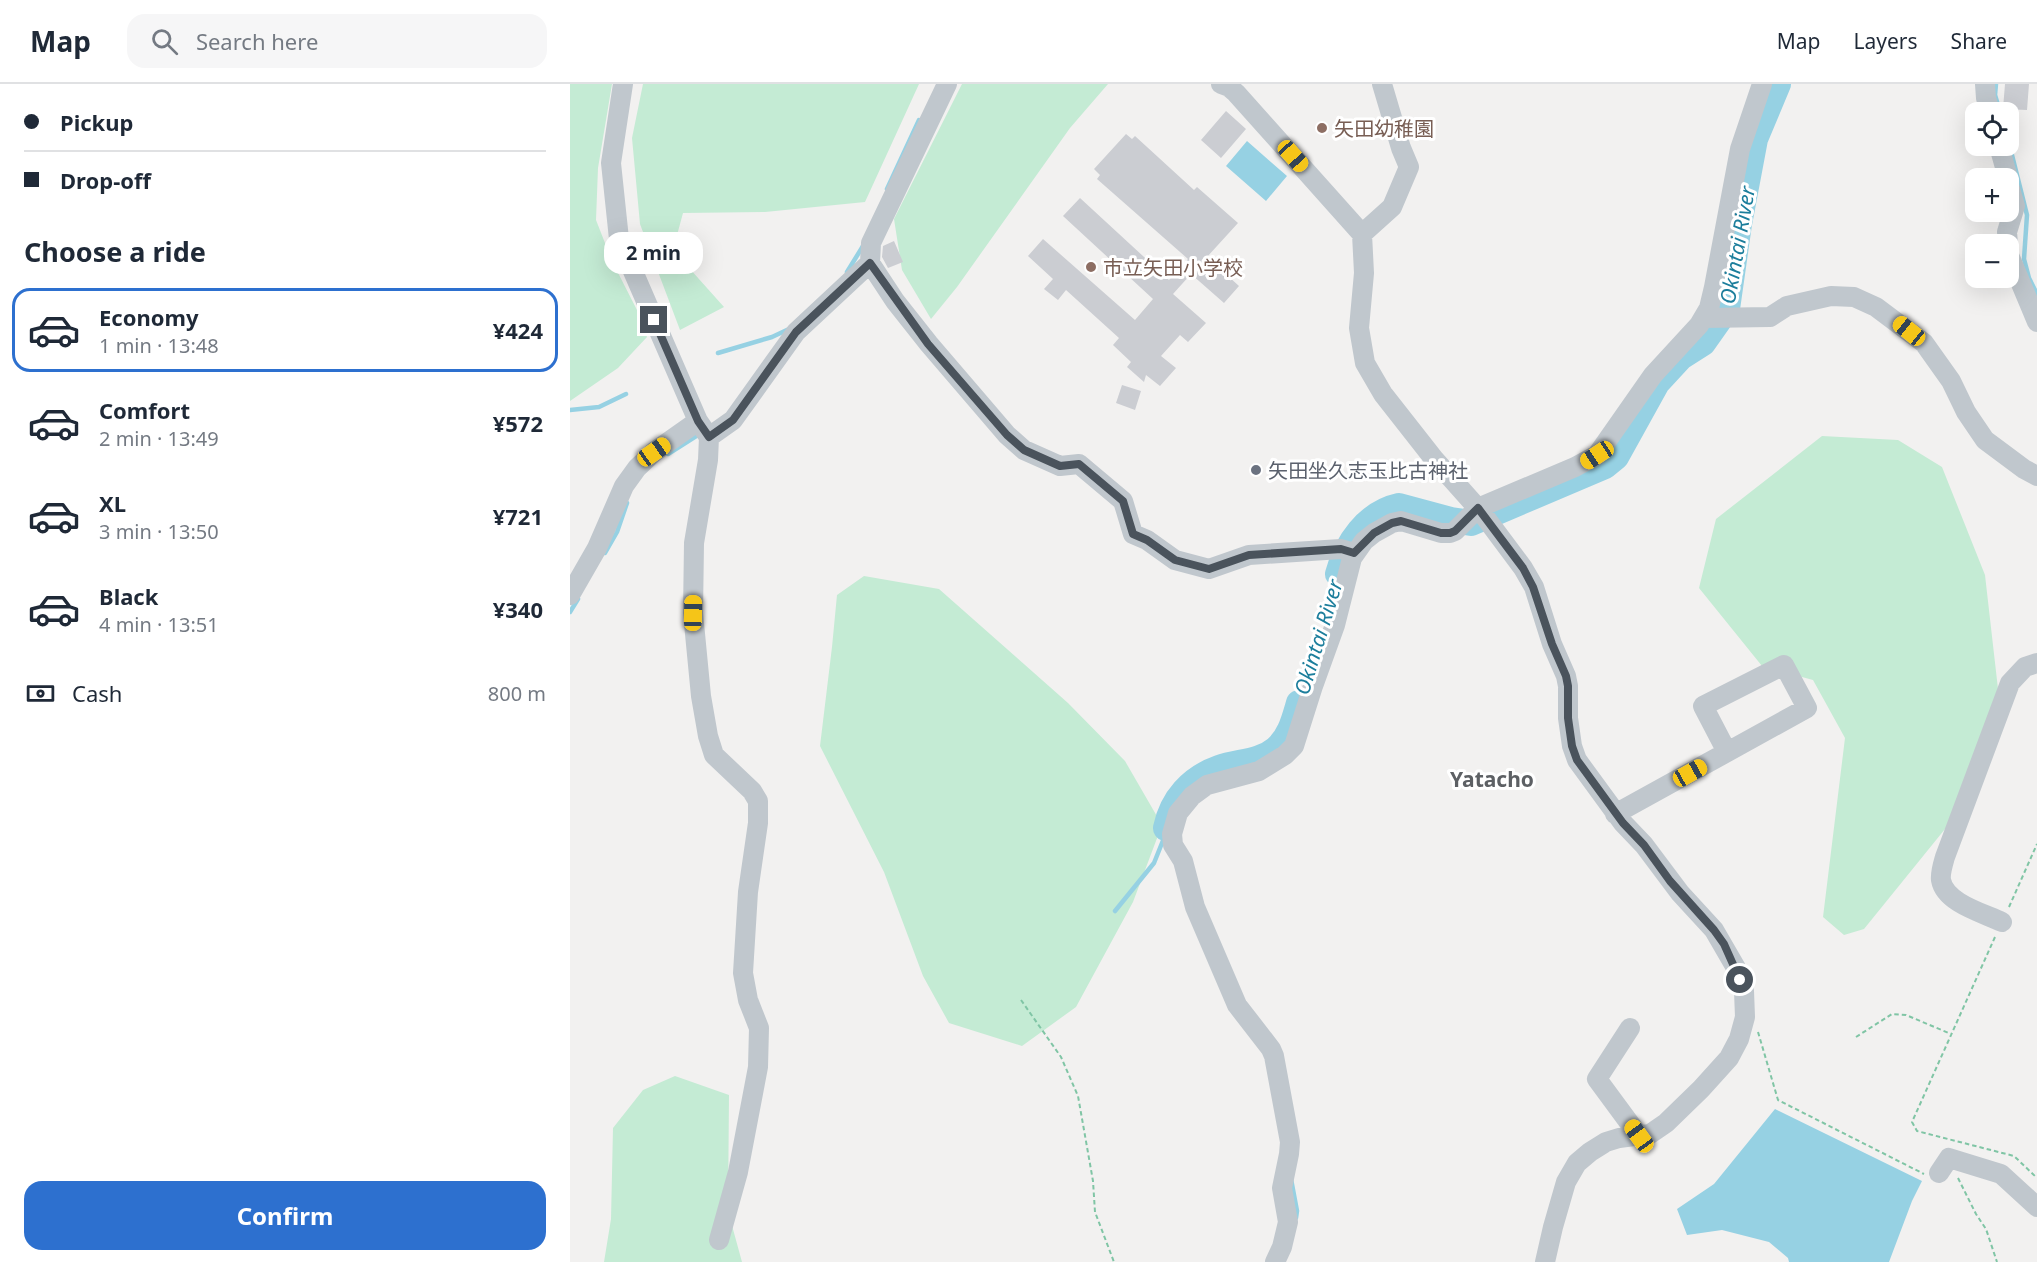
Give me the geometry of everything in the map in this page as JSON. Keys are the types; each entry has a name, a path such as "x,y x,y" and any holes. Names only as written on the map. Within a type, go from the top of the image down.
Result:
{"street":[{"path":"623,84 611,163 619,239 703,429 708,460 694,543 693,613 701,696 708,736 714,754 752,791 758,801 758,824 748,892 743,973 748,1000 759,1028 758,1067 738,1172 719,1240"},
{"path":"947,84 871,243 870,263 928,344 1007,435 1024,450 1060,466 1079,464 1123,501 1133,534 1147,540 1175,560 1209,569 1249,555 1348,551 1374,533 1392,523 1401,521 1441,533 1450,533 1475,517 1597,455 1653,375 1693,334 1704,318 1714,287 1740,149 1762,84"},
{"path":"1362,234 1392,207 1409,167 1382,84"},
{"path":"1986,84 1987,102"},
{"path":"1232,87 1362,234 1364,273 1359,328 1365,363 1383,394 1461,491 1475,517 1523,568 1533,587 1552,644 1566,676 1568,718 1572,746 1577,760 1615,814 1644,845 1670,881 1714,930 1736,968 1743,991 1745,1017 1738,1039 1729,1058 1701,1089 1666,1123 1650,1134 1606,1142 1577,1163 1566,1182 1545,1262"},
{"path":"570,595 597,548 624,486 637,468 654,452 703,429 733,420 796,332 870,263"},
{"path":"2019,279 2037,322"},
{"path":"1704,318 1770,317 1787,306 1831,296 1854,297 1876,307 1924,343 1951,381 1966,412 1985,440 2037,476"},
{"path":"1275,1262 1288,1222 1283,1196 1283,1179 1290,1142 1274,1056 1237,1005 1195,907 1185,867 1173,845 1172,834 1179,813 1187,801 1200,789 1258,771 1294,746 1335,625 1348,551"},
{"path":"2002,922 1952,898 1944,889 1940,878 1945,857 2010,683 2025,667 2037,663"},
{"path":"1615,814 1807,708 1784,665 1703,706 1727,752"},
{"path":"1630,1028 1597,1079 1639,1136"},
{"path":"1944,1166 2001,1174 2037,1208"}],"path":[{"path":"2037,844 1912,1122 1917,1131 2014,1156 2037,1178"},
{"path":"1021,1000 1052,1043 1074,1084 1093,1180 1095,1212 1114,1262"},
{"path":"1856,1037 1892,1014 1906,1015 1951,1034"},
{"path":"1758,1032 1778,1100 1922,1174 1944,1166 1986,1229 1997,1262"}],"green space":[{"path":"570,84 612,84 598,168 596,220 647,337 618,368 570,401"},
{"path":"643,84 919,84 865,202 765,212 683,213 673,250 724,307 680,330 640,224 632,138"},
{"path":"962,84 1108,84 1070,128 957,287 931,319 902,270 894,219"},
{"path":"1822,436 1898,440 1942,467 1985,575 1998,689 1962,808 1864,929 1844,935 1823,917 1845,738 1813,680 1762,666 1699,588 1716,519"},
{"path":"864,576 939,589 1068,703 1125,761 1162,825 1133,902 1076,1007 1022,1046 949,1023 923,976 884,872 820,746 837,595"},
{"path":"675,1076 729,1095 728,1211 742,1262 604,1262 611,1219 613,1128 643,1090"}],"water":[{"path":"1247,141 1287,176 1266,201 1226,166"},
{"path":"1775,1109 1922,1181 1889,1262 1789,1262 1788,1258 1769,1242 1722,1230 1687,1235 1677,1209 1714,1184"}],"building":[{"path":"2005,84 2029,84 2027,110 2019,110 2019,102 2004,102"},
{"path":"1226,111 1246,129 1221,158 1201,140"},
{"path":"1126,134 1132,139 1135,136 1194,190 1197,187 1238,223 1207,257 1239,286 1224,303 1191,274 1173,294 1206,323 1188,342 1180,335 1161,356 1176,368 1160,386 1146,375 1144,382 1127,367 1131,362 1113,345 1119,338 1066,290 1058,300 1044,289 1053,279 1028,256 1043,239 1135,320 1153,299 1063,216 1080,198 1169,280 1188,259 1097,179 1100,175 1094,169"},
{"path":"894,241 903,262 888,268 882,257 883,246"},
{"path":"1122,385 1141,391 1135,410 1116,403"}],"waterway":[{"name":"Okintai River","path":"1338,574 1352,541 1368,522 1388,510 1399,506 1471,523 1605,466 1616,457 1657,383 1681,357 1703,343 1727,309 1739,224 1755,139 1778,84"},
{"path":"1996,84 1997,102"},
{"path":"887,189 919,120"},
{"path":"2012,156 2027,215 2024,259 2029,278 2037,294"},
{"path":"847,272 863,246"},
{"path":"718,353 772,337 789,329"},
{"path":"570,410 599,407 626,394"},
{"path":"668,454 701,433"},
{"path":"605,553 617,532 627,503"},
{"path":"570,612 578,599"},
{"name":"Okintai River","path":"1166,828 1178,799 1200,778 1219,768 1263,757 1276,749 1288,734 1299,703"},
{"path":"1115,911 1154,863 1164,838"},
{"path":"1291,1179 1297,1211 1296,1218"}],"place":[{"name":"矢田幼稚園","path":"1322,128"},
{"name":"市立矢田小学校","path":"1091,267"},
{"name":"矢田坐久志玉比古神社","path":"1256,470"}],"district":[{"name":"Yatacho","path":"1492,779"}],"route":[{"path":"654,320 698,421 709,437 733,420 796,332 870,263 928,344 1007,435 1024,450 1060,466 1079,464 1123,501 1133,534 1147,540 1175,560 1209,569 1249,555 1341,549 1354,553 1374,533 1392,523 1401,521 1441,533 1450,533 1455,531 1478,508 1523,568 1533,587 1552,644 1566,676 1568,718 1572,746 1577,760 1623,823 1644,845 1680,893 1714,930 1724,944 1740,980"}]}
